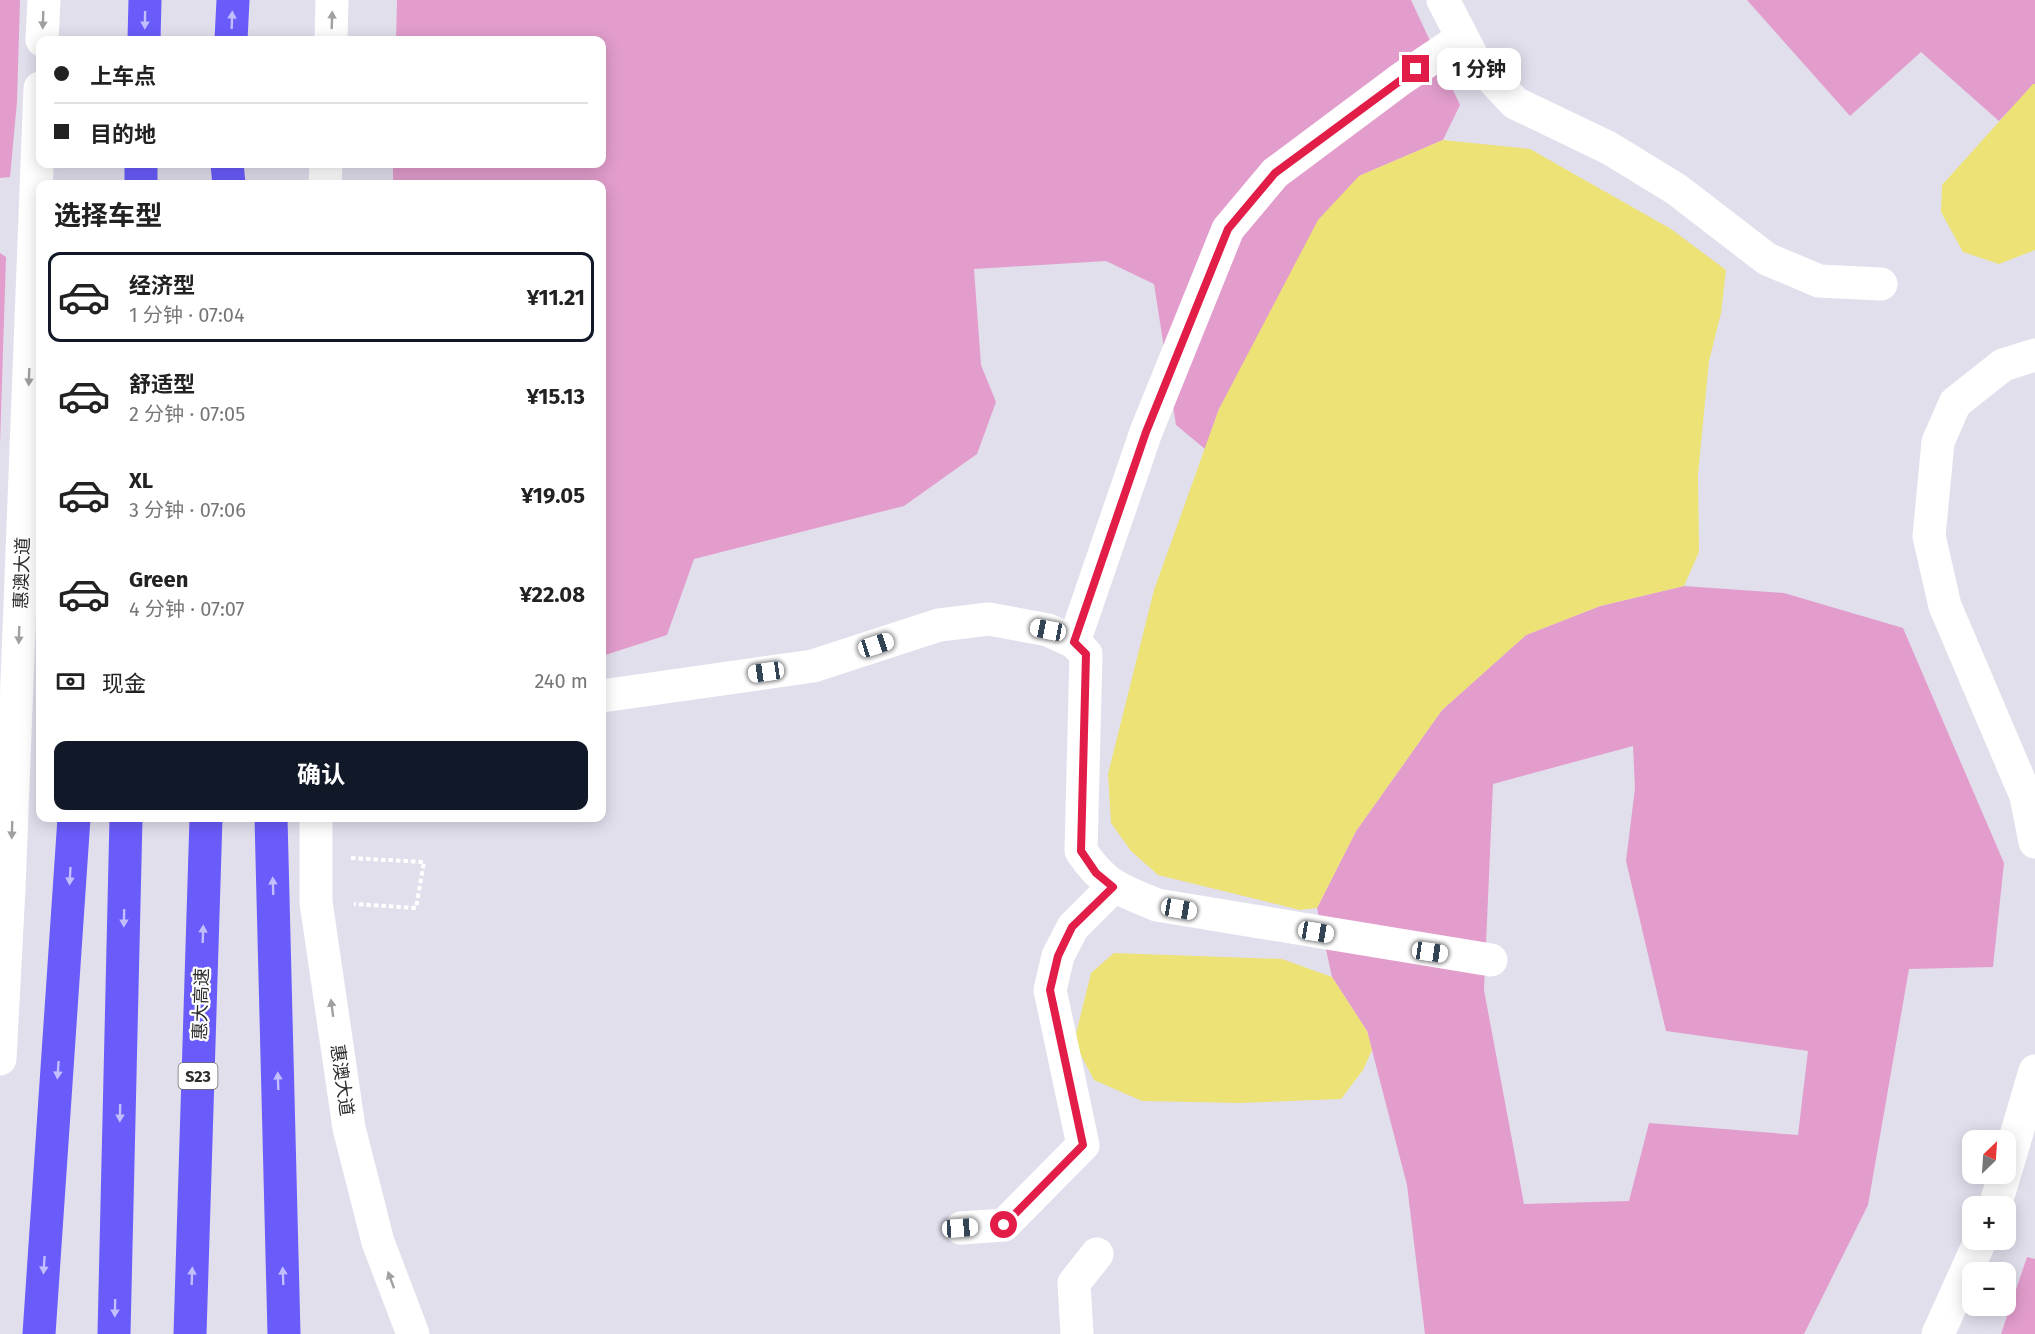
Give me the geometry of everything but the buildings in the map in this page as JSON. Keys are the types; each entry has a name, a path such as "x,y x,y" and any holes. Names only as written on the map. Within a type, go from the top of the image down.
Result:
{"highway":[{"path":"144,36 145,0"},
{"path":"231,36 233,0"},
{"path":"39,1334 74,822"},
{"path":"114,1334 126,822"},
{"name":"惠大高速","path":"190,1334 206,822"},
{"path":"271,822 284,1334"}],"street":[{"path":"42,36 44,0"},
{"path":"331,36 332,0"},
{"path":"1443,0 1473,58 1515,103 1609,148 1677,189 1767,259 1819,280 1881,284"},
{"path":"1074,642 1146,432 1228,229 1275,173 1401,79 1462,38"},
{"name":"惠澳大道","path":"0,1059 9,888 36,191"},
{"path":"2035,356 2003,365 1955,403 1938,442 1929,536 1945,606 2026,796 2035,842"},
{"path":"606,695 813,666 939,625 989,619 1048,630 1074,642 1086,654 1081,851 1096,873 1113,887 1156,905 1491,960"},
{"name":"惠澳大道","path":"316,822 316,902 349,1128 378,1242 413,1334"},
{"path":"960,1228 1004,1225 1083,1145 1050,990 1058,956 1072,927 1113,887"},
{"path":"2016,1135 2035,1071"},
{"path":"1938,1334 1975,1250"},
{"path":"1077,1334 1074,1282 1097,1254"}],"shaded area":[{"path":"0,0 20,0 17,102 10,177 0,178"},
{"path":"397,0 1411,0 1460,105 1443,140 1359,176 1219,409 1205,449 1176,425 1154,284 1106,261 974,269 981,365 996,402 977,454 904,506 694,559 667,635 606,655 606,180 393,180 393,168 606,168 606,36 396,36"},
{"path":"1747,0 2035,0 2035,84 1999,121 1921,52 1850,116"},
{"path":"2035,84 2035,250 1999,264 1963,252 1941,212 1942,185"},
{"path":"1443,140 1530,149 1671,229 1726,270 1721,313 1709,361 1698,474 1699,552 1684,586 1600,606 1526,635 1442,710 1356,831 1317,908 1300,910 1158,875 1131,851 1111,823 1108,774 1154,590 1219,409 1318,220 1359,176"},
{"path":"0,253 6,257 0,445"},
{"path":"1684,586 1784,593 1903,628 2004,863 1993,967 1909,969 1868,1205 1804,1334 1425,1334 1407,1185 1367,1031 1332,977 1317,908 1356,831 1442,710 1526,635 1600,606","holes":["1633,746 1635,788 1626,861 1666,1031 1808,1051 1798,1135 1649,1123 1629,1201 1524,1204 1484,990 1493,784"]},
{"path":"1114,953 1282,959 1332,977 1367,1031 1372,1050 1363,1070 1341,1099 1239,1103 1142,1101 1094,1080 1074,1042 1091,973"},
{"path":"2027,1257 2035,1259 2035,1334 2001,1334 2007,1316 2016,1316 2016,1290"}],"route":[{"path":"1004,1225 1083,1145 1058,1037 1050,990 1058,956 1072,927 1113,887 1096,873 1081,851 1086,654 1074,642 1146,432 1228,229 1275,173 1416,69"}]}
